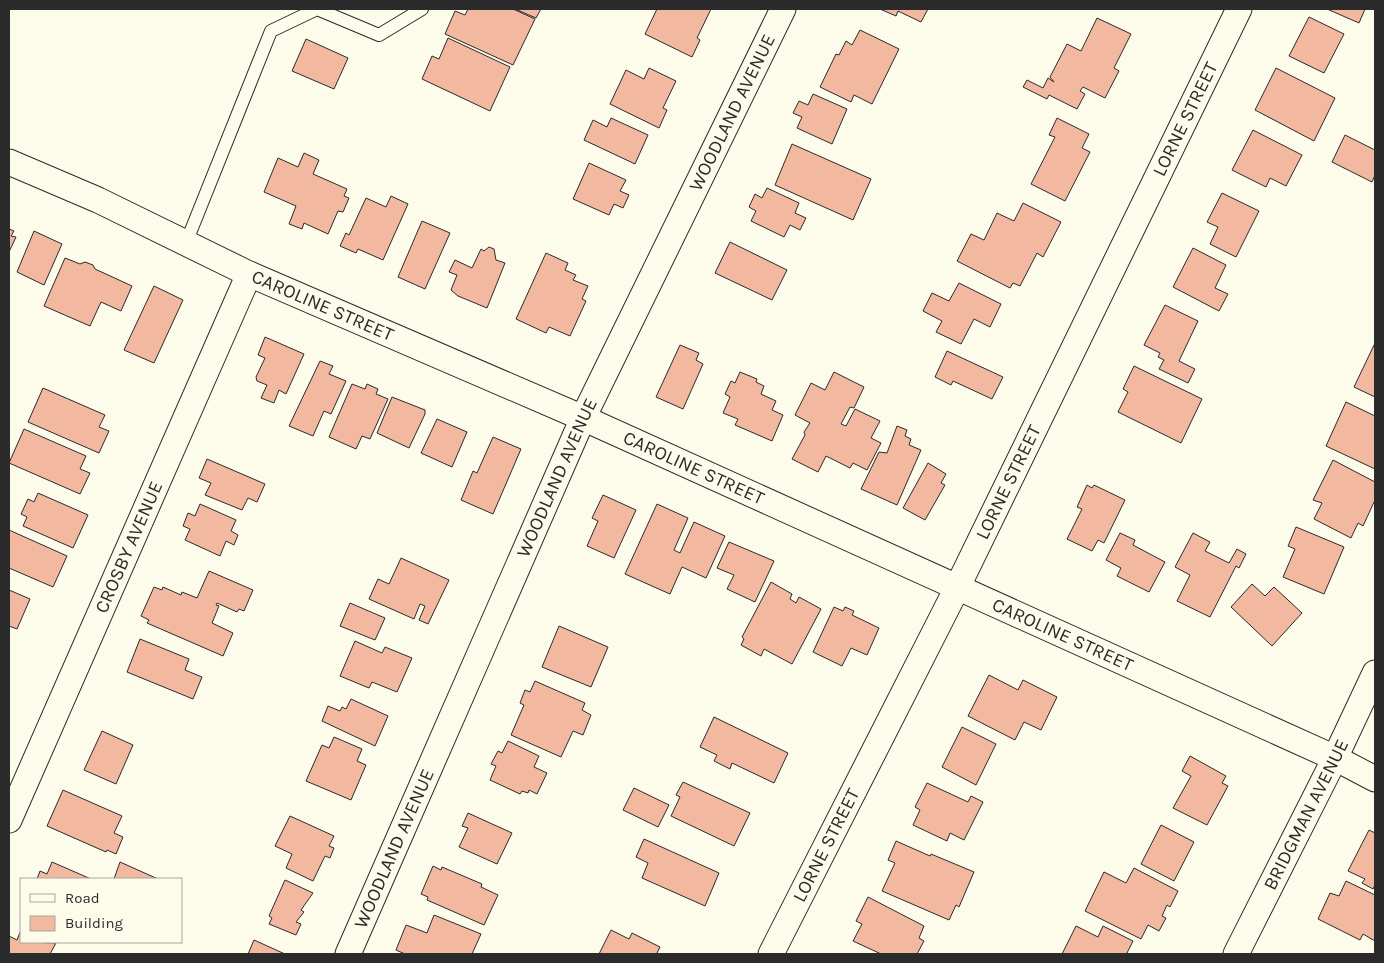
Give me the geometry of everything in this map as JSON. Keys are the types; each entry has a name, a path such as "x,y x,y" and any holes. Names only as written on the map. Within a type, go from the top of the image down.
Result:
{"street":[{"name":"WOODLAND AVENUE","path":"348,954 583,418 783,9"},
{"name":"LORNE STREET","path":"771,954 957,588 1239,9"},
{"name":"CAROLINE STREET","path":"9,162 98,200 249,274 583,418 1335,758 1375,779"},
{"name":"CROSBY AVENUE","path":"9,820 249,274"},
{"name":"BRIDGMAN AVENUE","path":"1236,954 1335,758 1375,673"}],"lane":[{"path":"186,243 271,31 317,9 379,34 422,9"}],"building":[{"path":"468,9 513,9 535,19 513,65 445,34 455,11 465,15"},
{"path":"515,9 541,9 536,18"},
{"path":"657,9 711,9 697,38 700,40 692,57 645,34"},
{"path":"880,9 928,9 921,22 898,11 896,16"},
{"path":"1327,9 1365,9 1359,23"},
{"path":"1309,17 1344,34 1324,73 1289,56"},
{"path":"1097,18 1131,34 1114,68 1119,71 1105,98 1083,87 1080,91 1085,94 1077,109 1049,95 1047,99 1023,87 1027,80 1043,88 1048,78 1054,82 1050,77 1067,44 1081,51"},
{"path":"860,30 899,49 872,104 854,95 851,102 820,87 836,54 839,55 846,41 852,45"},
{"path":"448,38 510,67 490,111 422,79 432,56 439,59"},
{"path":"306,39 348,58 334,89 292,71"},
{"path":"649,68 676,81 663,108 667,110 659,128 610,104 626,70 644,79"},
{"path":"1276,68 1335,98 1314,141 1255,110"},
{"path":"813,94 847,109 832,144 797,128 802,117 793,113 799,101 808,105"},
{"path":"611,118 648,135 635,164 584,140 593,120 607,127"},
{"path":"1057,118 1089,134 1082,148 1090,152 1065,201 1031,184 1055,137 1049,135"},
{"path":"1253,130 1302,155 1286,186 1270,178 1266,187 1232,170"},
{"path":"1345,135 1375,150 1375,175 1372,182 1332,162"},
{"path":"792,144 871,179 853,220 775,185"},
{"path":"304,153 319,160 313,174 347,189 344,196 349,198 343,212 338,211 328,234 304,223 302,229 289,224 296,206 264,192 278,158 298,167"},
{"path":"589,163 626,180 620,191 629,195 623,208 614,204 609,215 573,199"},
{"path":"767,188 799,203 795,213 806,218 800,230 790,225 784,237 751,221 756,211 749,207 755,194 762,198"},
{"path":"1222,193 1259,211 1236,257 1210,244 1218,227 1207,222"},
{"path":"391,196 408,204 383,260 358,249 356,253 340,246 346,233 349,235 366,198 386,207"},
{"path":"1023,203 1061,222 1043,257 1037,253 1020,286 1013,283 1010,288 957,261 971,234 984,240 997,213 1014,221"},
{"path":"422,221 450,233 425,289 398,277"},
{"path":"9,229 14,231 11,236 16,237 9,252"},
{"path":"34,231 62,244 44,285 17,272"},
{"path":"730,242 787,270 772,300 715,273"},
{"path":"489,247 494,249 496,260 505,263 487,308 458,296 451,290 457,275 449,272 455,260 472,268 481,249 484,251"},
{"path":"1193,248 1226,265 1215,288 1228,294 1219,311 1173,287"},
{"path":"546,253 568,263 565,270 576,275 573,280 588,286 582,299 586,301 570,336 549,327 546,333 516,319"},
{"path":"65,258 80,264 85,262 93,265 95,269 132,286 121,311 101,302 90,326 44,306"},
{"path":"959,283 1001,304 990,327 974,319 961,344 936,332 942,321 923,311 932,293 949,301"},
{"path":"154,286 183,300 154,363 124,350"},
{"path":"1165,305 1198,321 1179,361 1195,369 1188,383 1159,369 1164,360 1158,357 1160,353 1144,345"},
{"path":"265,337 304,354 286,394 279,390 274,403 261,398 267,385 257,381 256,377 265,358 258,355"},
{"path":"1375,343 1375,397 1354,387"},
{"path":"680,345 699,353 696,360 703,364 683,409 656,397"},
{"path":"947,351 1003,377 992,399 953,381 951,385 935,377"},
{"path":"320,361 333,366 329,374 346,381 331,414 324,411 313,436 289,426"},
{"path":"1134,366 1202,399 1181,443 1118,412 1128,392 1123,389"},
{"path":"740,372 757,379 756,382 764,386 761,394 776,401 772,410 783,415 772,441 735,425 738,419 723,413 730,397 725,394 731,381 735,383"},
{"path":"834,372 864,387 854,408 850,407 841,424 846,426 855,409 880,421 871,438 881,443 867,470 853,463 850,468 826,456 818,472 792,459 810,423 795,415 811,383 825,390"},
{"path":"352,384 365,389 367,384 378,389 376,394 388,399 370,439 362,436 356,449 329,437"},
{"path":"43,388 105,415 99,427 109,431 99,453 28,422"},
{"path":"392,397 425,410 425,414 409,448 377,433"},
{"path":"1346,402 1375,416 1375,469 1326,446"},
{"path":"437,419 467,432 452,467 421,453"},
{"path":"897,426 907,430 905,436 911,439 909,445 921,450 897,505 861,489 879,452 887,453"},
{"path":"24,429 86,456 80,469 90,473 80,494 9,463"},
{"path":"493,437 521,449 493,514 461,500 473,471 477,473"},
{"path":"207,459 265,484 257,502 248,498 242,510 205,495 211,483 199,478"},
{"path":"1333,460 1375,482 1375,500 1363,526 1358,523 1351,538 1314,519 1322,503 1313,500"},
{"path":"928,463 946,474 941,483 945,485 925,520 903,508"},
{"path":"1087,485 1092,488 1094,485 1125,500 1104,543 1098,540 1092,551 1067,539 1082,509 1077,507"},
{"path":"38,493 88,515 73,548 23,526 27,517 21,514 28,499 34,502"},
{"path":"603,495 636,510 614,558 587,546 598,521 592,518"},
{"path":"200,504 236,520 231,531 238,535 234,545 226,541 220,556 185,540 190,529 183,526 188,513 195,516"},
{"path":"657,504 688,518 674,550 680,553 694,522 725,536 706,578 682,567 670,594 625,574"},
{"path":"1296,527 1344,547 1324,594 1283,577 1295,549 1288,546"},
{"path":"9,530 67,556 53,587 9,568"},
{"path":"1120,533 1135,540 1133,545 1165,562 1149,592 1117,576 1121,568 1106,560"},
{"path":"1193,533 1210,542 1205,551 1229,563 1237,549 1246,554 1239,568 1236,566 1210,617 1177,601 1190,575 1175,567"},
{"path":"729,542 774,561 755,602 727,589 734,575 717,568"},
{"path":"401,558 449,580 428,624 419,620 425,606 420,604 414,619 369,599 378,579 389,584"},
{"path":"209,571 253,590 244,611 239,609 237,612 217,603 216,605 219,606 212,623 233,633 223,656 147,623 149,620 141,616 154,587 162,590 163,587 181,595 182,592 197,598"},
{"path":"771,582 792,594 790,599 796,603 799,597 821,609 792,664 764,649 761,656 741,645 744,639 742,637"},
{"path":"1252,584 1265,596 1274,587 1302,613 1272,646 1231,607"},
{"path":"9,590 30,599 17,629 9,626"},
{"path":"350,603 385,618 375,640 340,626"},
{"path":"834,607 843,611 845,607 854,611 852,615 879,628 867,655 851,648 842,666 813,652"},
{"path":"559,626 608,647 591,687 542,667"},
{"path":"140,639 189,659 185,670 202,677 193,699 127,672"},
{"path":"355,641 382,653 385,647 412,658 397,692 372,682 369,688 340,676"},
{"path":"989,675 1018,690 1023,680 1057,697 1041,730 1024,722 1015,740 968,716"},
{"path":"535,681 585,703 582,710 591,715 583,735 573,731 561,757 511,735 524,705 520,703 525,690 530,692"},
{"path":"351,699 388,716 375,746 322,721 328,706 340,711 342,707 346,709"},
{"path":"714,717 788,753 774,783 732,763 730,769 714,761 717,755 700,747"},
{"path":"962,727 996,744 976,785 942,767"},
{"path":"102,731 133,745 116,784 84,770"},
{"path":"334,737 362,749 357,761 366,765 351,800 306,781 322,745 329,748"},
{"path":"508,741 539,756 534,767 547,773 537,794 529,790 528,793 522,791 520,794 490,780 496,766 491,764 498,751 502,753"},
{"path":"1190,756 1226,776 1222,783 1228,786 1207,825 1173,808 1191,776 1182,771"},
{"path":"683,782 750,813 734,846 671,816 680,797 676,795"},
{"path":"927,783 968,802 971,796 983,802 964,840 950,833 947,841 913,825 920,810 915,807"},
{"path":"634,788 669,805 658,827 623,810"},
{"path":"63,790 122,816 114,833 123,837 116,854 107,850 106,852 47,826"},
{"path":"468,813 512,833 497,864 459,847 468,828 462,826"},
{"path":"290,816 334,836 329,846 334,848 330,858 325,856 313,881 286,868 292,854 275,846"},
{"path":"1161,825 1194,842 1174,881 1141,864"},
{"path":"1369,830 1375,833 1375,885 1373,889 1362,883 1365,879 1348,871"},
{"path":"644,839 719,873 705,906 642,878 648,863 636,857"},
{"path":"896,841 974,872 959,907 956,905 949,920 882,891 895,863 888,860"},
{"path":"52,862 89,878 37,878 40,871 47,874"},
{"path":"120,862 156,878 114,878"},
{"path":"433,866 441,870 442,867 482,884 481,887 498,895 484,925 427,900 428,897 421,894"},
{"path":"1134,868 1178,891 1170,907 1167,905 1162,916 1166,918 1159,931 1148,925 1141,939 1085,911 1104,872 1126,883"},
{"path":"285,880 313,893 301,910 304,912 296,922 301,924 296,935 269,924 272,918 269,916"},
{"path":"1346,881 1375,895 1375,941 1363,934 1360,940 1318,919 1330,893 1339,896"},
{"path":"868,897 924,926 919,938 924,941 917,954 881,954 853,941 862,924 856,921"},
{"path":"434,915 481,934 472,954 405,954 396,950 406,925 427,933"},
{"path":"1076,926 1098,937 1103,926 1133,941 1127,953 1130,954 1062,954"},
{"path":"611,930 629,939 632,933 660,947 657,953 660,954 599,954"},
{"path":"20,932 20,943 56,943 50,954 9,954 9,936 17,940"},
{"path":"254,940 285,954 248,954"}]}
